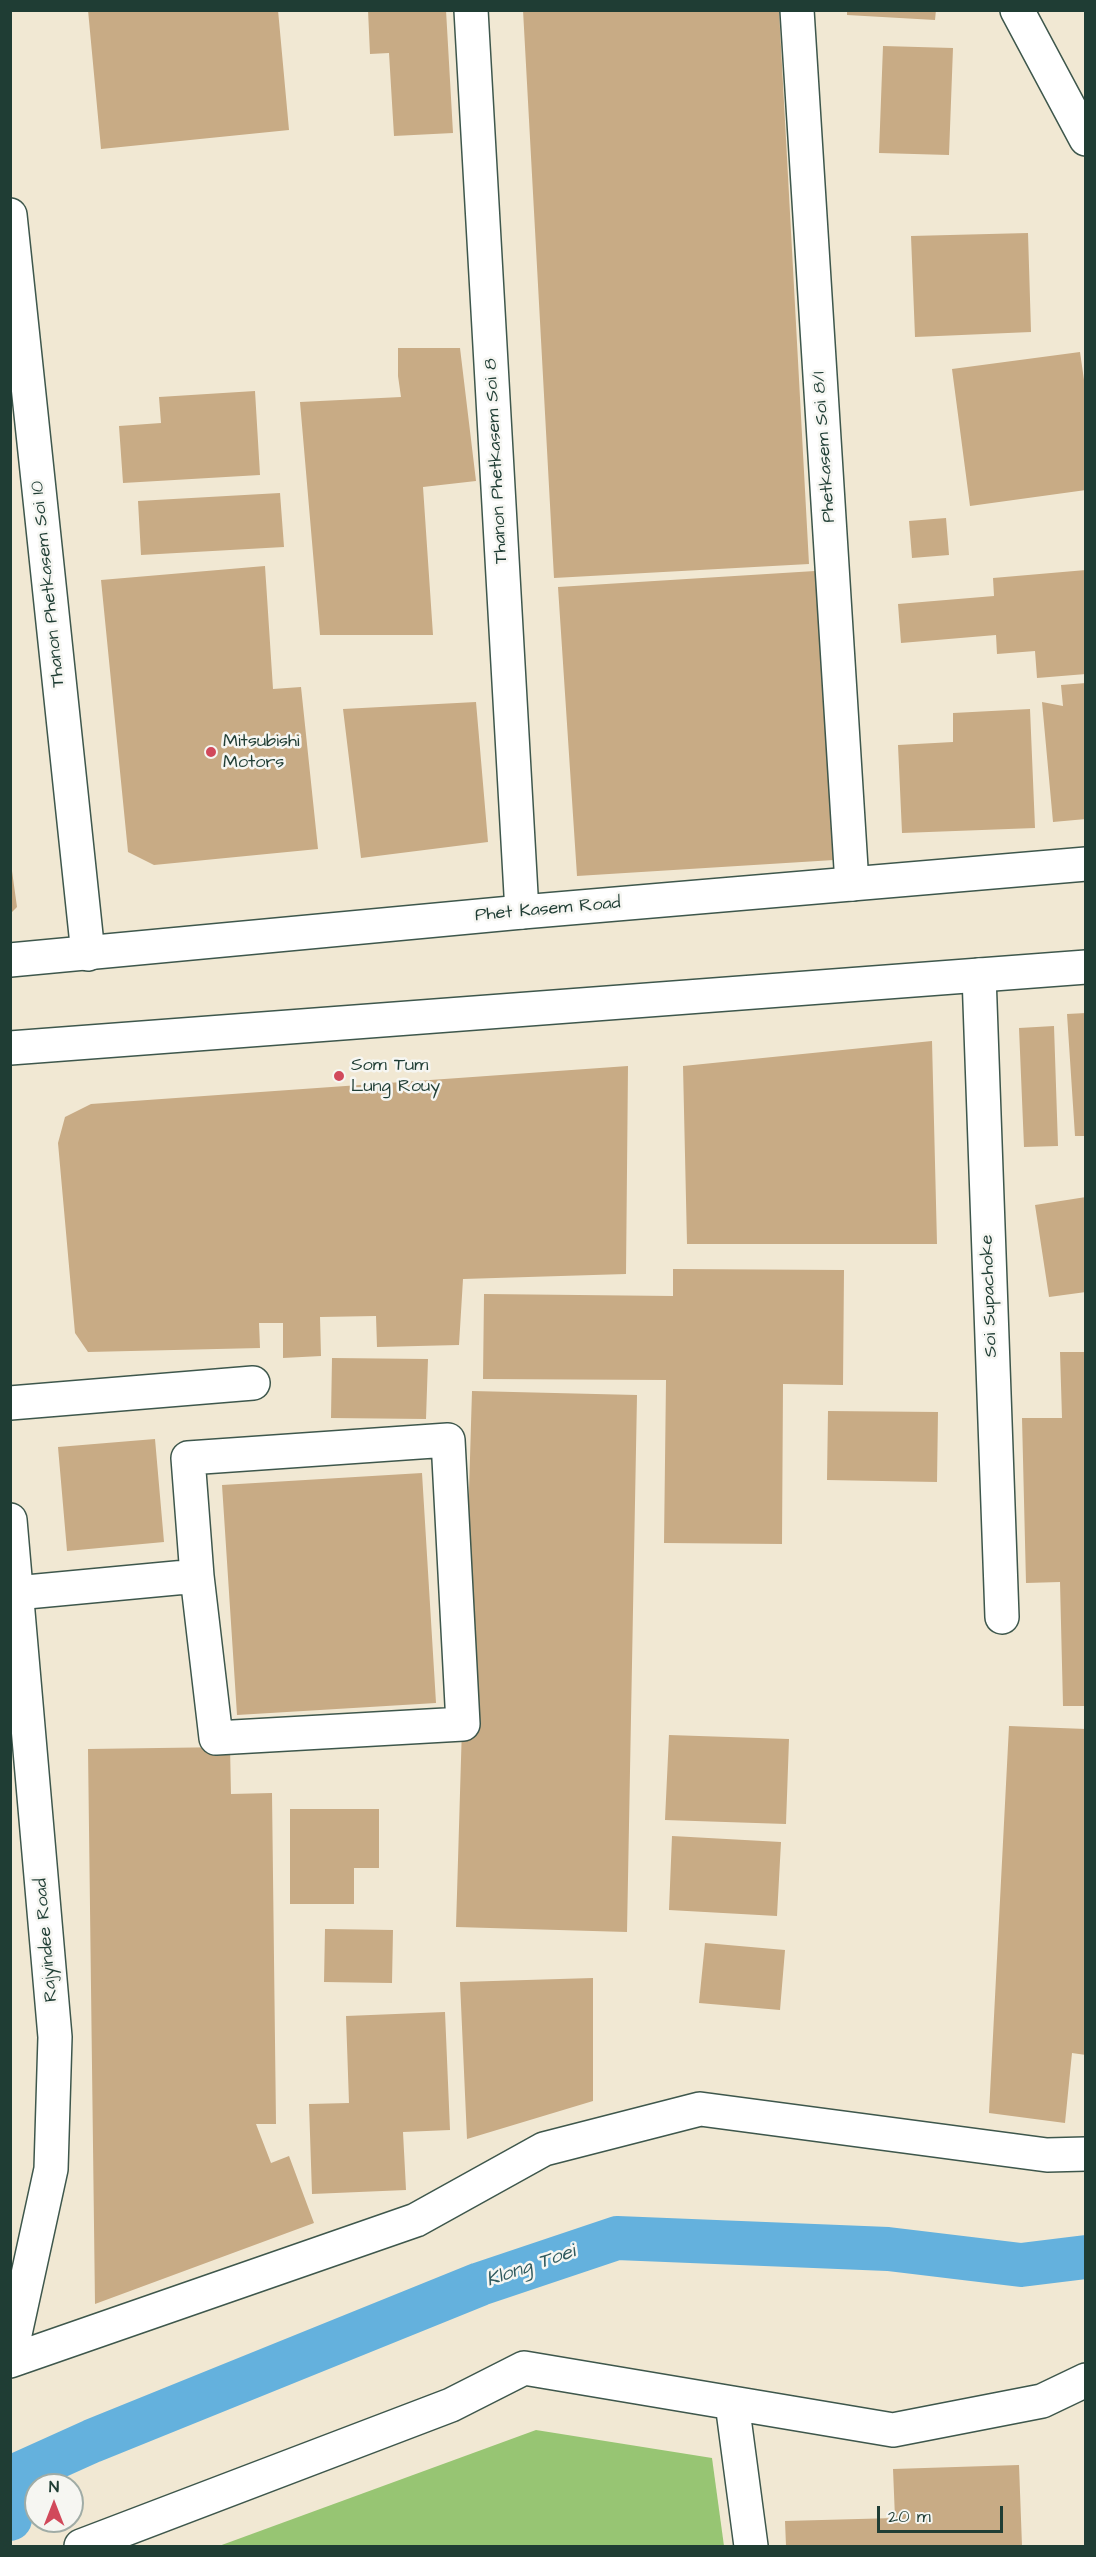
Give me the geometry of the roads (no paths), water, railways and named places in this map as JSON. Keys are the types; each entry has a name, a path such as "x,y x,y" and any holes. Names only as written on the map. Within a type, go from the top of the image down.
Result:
{"street":[{"name":"Thanon Phetkasem Soi 8","path":"471,10 522,912"},
{"name":"Phetkasem Soi 8/1","path":"797,10 852,884"},
{"path":"1017,10 1086,139"},
{"name":"Thanon Phetkasem Soi 10","path":"10,214 88,954"},
{"name":"Phet Kasem Road","path":"10,960 522,912 1086,864"},
{"path":"10,1048 1086,967"},
{"name":"Soi Supachoke","path":"979,975 1002,1617"},
{"path":"10,1403 253,1383"},
{"path":"448,1440 463,1724 216,1738 197,1576 188,1458 448,1440"},
{"name":"Rajyindee Road","path":"10,1520 56,2037 51,2169 10,2359"},
{"path":"16,1593 197,1576"},
{"path":"10,2359 416,2220 544,2149 700,2109 1047,2155 1086,2154"},
{"path":"81,2547 451,2405 524,2368 893,2430 1042,2401 1086,2380"},
{"path":"732,2403 751,2547"}],"waterway":[{"name":"Klong Toei","path":"10,2478 92,2441 480,2284 617,2238 888,2249 1021,2265 1086,2257"},
{"path":"10,2519 19,2475"}],"place":[{"name":"Mitsubishi Motors","path":"211,752"},
{"name":"Som Tum Lung Rouy","path":"339,1076"}]}
